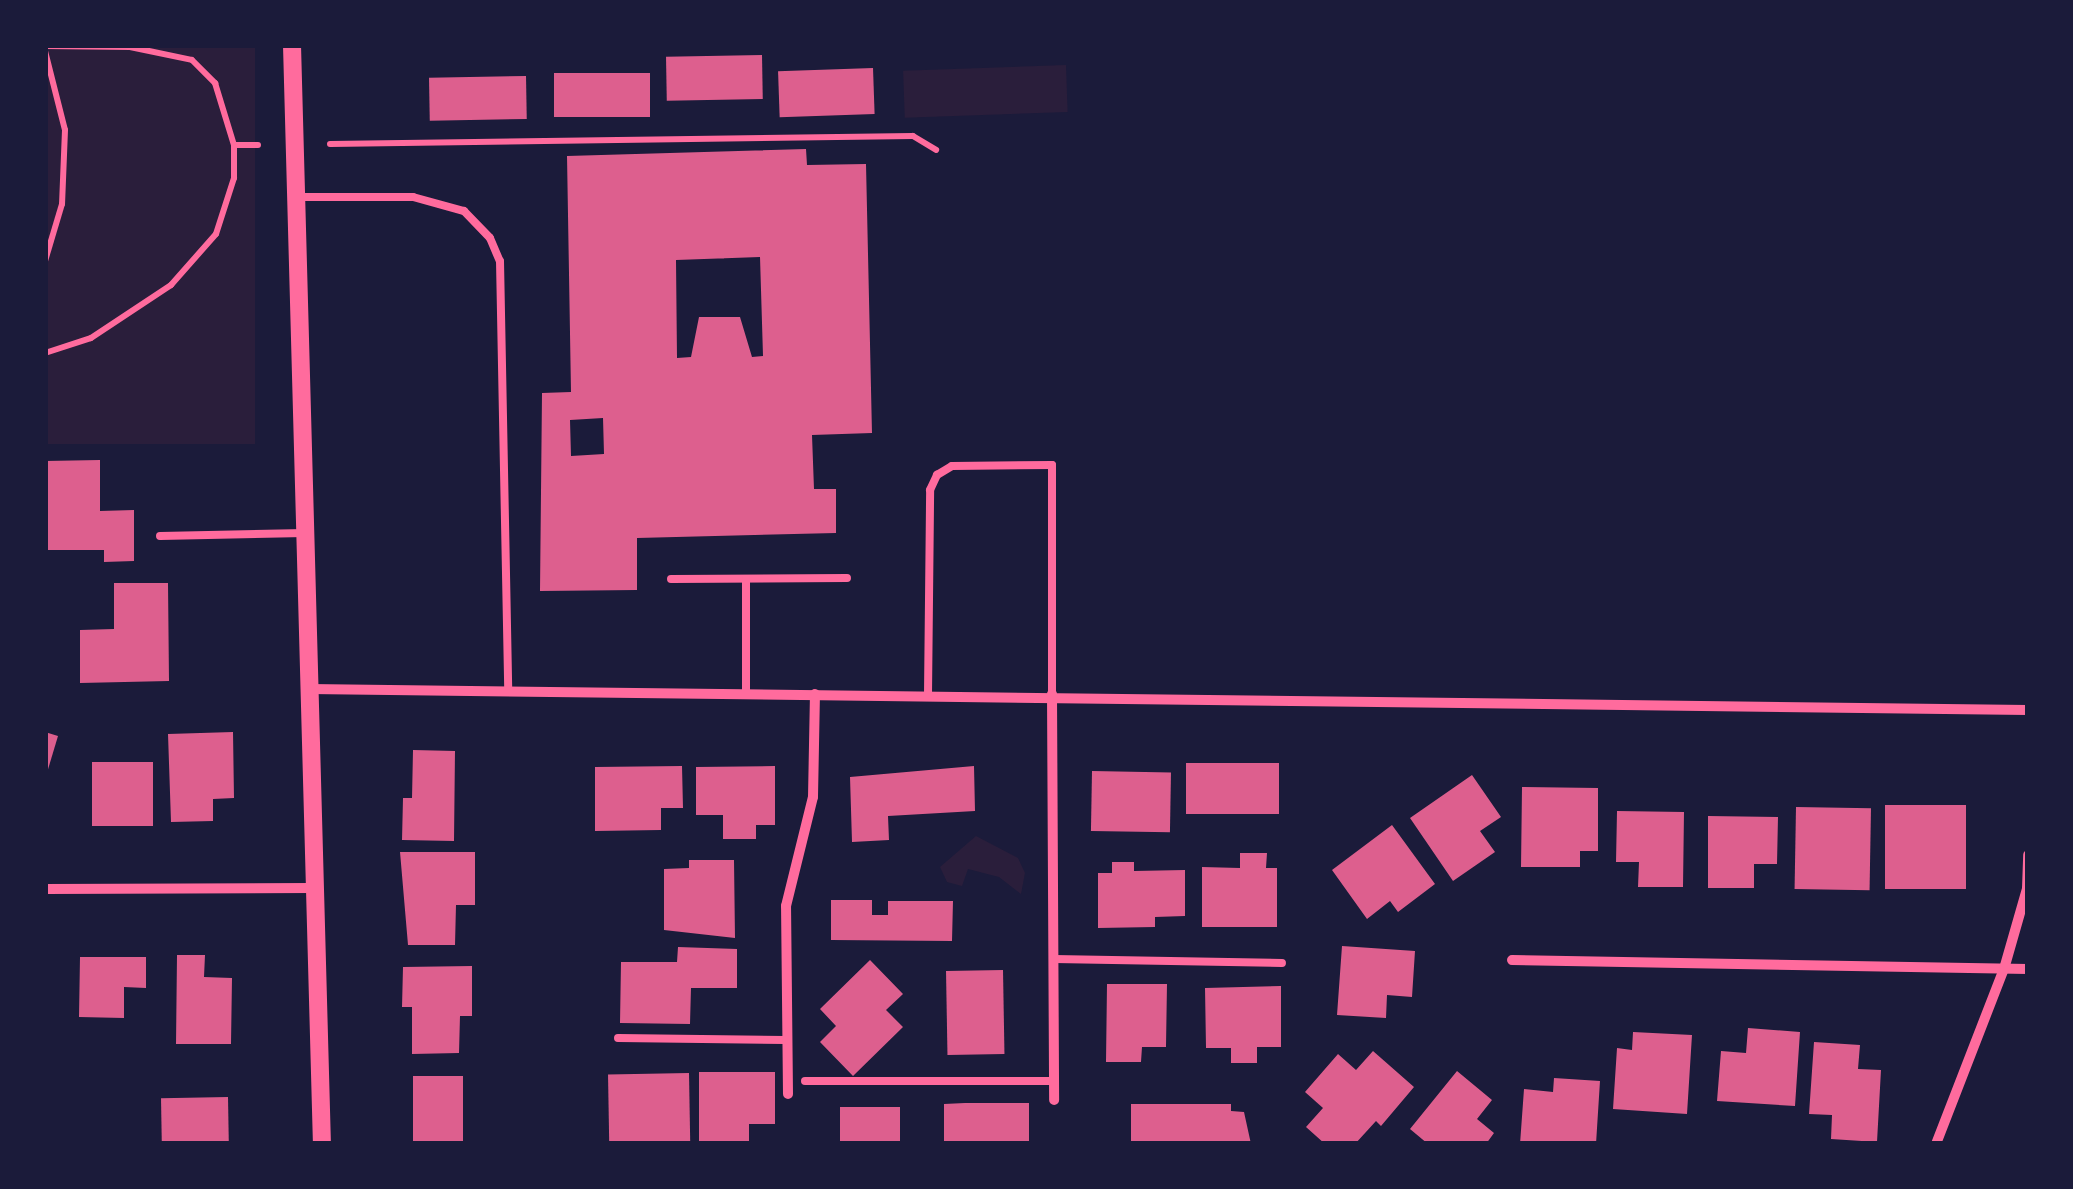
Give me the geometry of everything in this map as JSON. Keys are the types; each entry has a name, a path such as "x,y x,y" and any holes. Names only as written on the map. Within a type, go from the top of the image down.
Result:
{"street":[{"path":"292,45 322,1144"},
{"path":"309,689 1052,694 2028,710"},
{"path":"788,1094 786,906 814,797 815,694"},
{"path":"1052,694 1054,1100"},
{"path":"1936,1144 2004,969 2027,889 2028,855"},
{"path":"45,889 313,888"},
{"path":"1512,960 2028,969"}],"lane":[{"path":"296,197 414,196 464,211 490,238 500,261 510,606 508,691"},
{"path":"928,695 930,490 937,474 952,466 1052,465 1052,694"},
{"path":"160,536 305,533"},
{"path":"672,579 847,578"},
{"path":"746,579 746,694"},
{"path":"1054,959 1282,963"},
{"path":"618,1038 785,1040"},
{"path":"805,1081 1054,1081"}],"path":[{"path":"45,260 62,204 66,130 45,48 130,47 192,60 215,83 234,145 234,178 216,234 171,284 91,338 45,353"},
{"path":"330,144 913,136 936,150"},
{"path":"234,145 258,145"}],"shaded area":[{"path":"45,45 255,45 255,444 45,444"},
{"path":"1066,65 1068,112 905,118 903,71"},
{"path":"976,836 1018,858 1025,873 1021,894 999,877 968,869 962,886 947,882 940,867"}],"building":[{"path":"762,55 763,99 667,101 666,57"},
{"path":"873,68 875,114 780,117 778,71"},
{"path":"554,73 650,73 650,117 554,117"},
{"path":"526,76 527,119 430,121 429,78"},
{"path":"806,149 807,165 866,164 872,433 812,435 814,489 836,489 836,533 637,538 637,590 540,591 542,393 571,392 567,156","holes":["760,257 763,356 752,357 740,317 699,317 691,357 677,358 676,260","603,418 604,454 571,456 570,420"]},
{"path":"100,460 100,511 134,510 134,561 104,562 104,550 45,550 45,461"},
{"path":"114,583 168,583 169,681 80,683 80,630 114,629"},
{"path":"45,732 58,736 46,776 45,776"},
{"path":"233,732 234,798 213,799 213,821 171,822 168,734"},
{"path":"413,750 455,751 454,841 402,840 403,798 412,798"},
{"path":"92,762 153,762 153,826 92,826"},
{"path":"1186,763 1279,763 1279,814 1186,814"},
{"path":"682,766 683,808 661,808 661,830 595,831 595,767"},
{"path":"775,766 775,825 756,825 756,839 723,839 723,815 696,815 696,767"},
{"path":"974,766 975,811 888,816 889,840 852,842 850,777"},
{"path":"1092,771 1171,772 1170,832 1091,831"},
{"path":"1472,775 1501,817 1480,831 1495,852 1453,881 1410,818"},
{"path":"1522,787 1598,788 1598,851 1580,851 1580,867 1521,867"},
{"path":"1885,805 1966,805 1966,889 1885,889"},
{"path":"1796,807 1871,808 1870,890 1795,889"},
{"path":"1617,811 1684,812 1683,887 1638,887 1639,862 1616,862"},
{"path":"1708,816 1778,817 1777,864 1754,864 1754,888 1708,888"},
{"path":"1392,825 1435,884 1398,912 1390,901 1367,919 1332,870"},
{"path":"400,852 475,852 475,905 456,905 455,945 408,945"},
{"path":"1240,853 1267,853 1266,868 1277,868 1277,927 1202,927 1202,867 1240,868"},
{"path":"689,860 734,860 735,938 664,930 664,869 689,868"},
{"path":"1112,862 1134,862 1134,871 1185,870 1185,916 1155,917 1155,927 1098,928 1098,873 1112,873"},
{"path":"831,900 872,900 872,915 888,915 888,901 953,901 952,941 831,940"},
{"path":"1342,946 1415,951 1412,997 1387,995 1386,1018 1337,1015"},
{"path":"678,947 737,949 737,988 691,988 690,1024 620,1023 621,962 677,962"},
{"path":"177,955 205,955 204,977 232,978 231,1044 176,1044"},
{"path":"80,957 146,957 146,988 124,987 124,1018 79,1017"},
{"path":"870,960 903,994 886,1010 903,1027 853,1076 820,1042 836,1026 820,1009"},
{"path":"472,966 472,1016 460,1016 459,1053 412,1054 412,1007 402,1007 403,967"},
{"path":"1003,970 1004,1054 947,1055 946,971"},
{"path":"1107,984 1167,984 1166,1047 1142,1047 1141,1062 1106,1062"},
{"path":"1281,986 1281,1047 1257,1047 1257,1063 1231,1063 1231,1048 1206,1048 1205,988"},
{"path":"1748,1028 1800,1032 1795,1106 1717,1101 1721,1051 1746,1053"},
{"path":"1633,1032 1692,1035 1687,1114 1613,1109 1617,1048 1632,1050"},
{"path":"1814,1042 1860,1045 1858,1069 1881,1070 1877,1142 1831,1139 1832,1115 1809,1114"},
{"path":"1373,1051 1414,1087 1381,1126 1376,1121 1355,1144 1325,1144 1306,1127 1323,1108 1305,1092 1338,1054 1356,1070"},
{"path":"1457,1071 1492,1100 1477,1119 1494,1133 1486,1144 1428,1144 1410,1129"},
{"path":"699,1072 775,1072 775,1124 749,1124 749,1144 699,1144"},
{"path":"689,1073 690,1143 609,1144 608,1074"},
{"path":"413,1076 463,1076 463,1144 413,1144"},
{"path":"1554,1078 1600,1081 1596,1144 1520,1144 1524,1089 1553,1092"},
{"path":"228,1097 229,1144 162,1144 161,1098"},
{"path":"1029,1103 1029,1144 944,1144 944,1104"},
{"path":"1131,1104 1231,1104 1231,1111 1244,1112 1251,1144 1131,1144"},
{"path":"840,1107 900,1107 900,1144 840,1144"}]}
